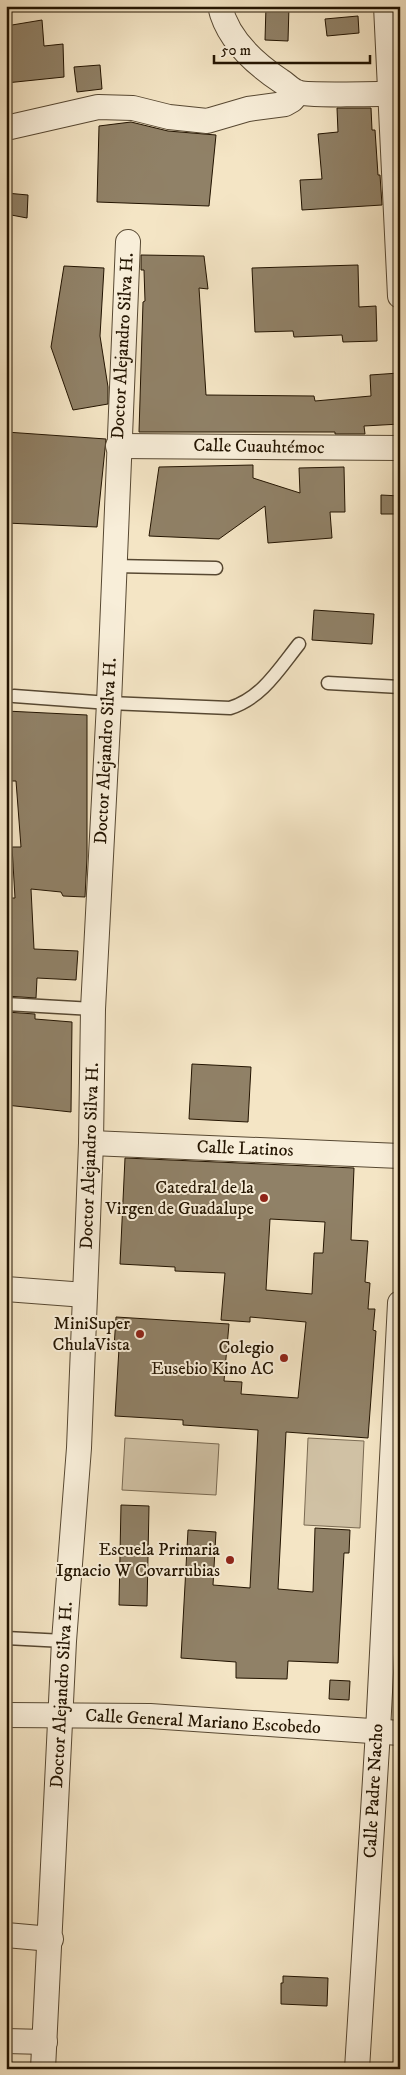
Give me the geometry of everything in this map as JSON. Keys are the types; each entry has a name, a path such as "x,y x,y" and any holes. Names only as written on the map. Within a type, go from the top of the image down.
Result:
{"street":[{"path":"220,6 234,38 250,57 266,72 298,93 395,93"},
{"path":"386,6 395,93 400,296"},
{"path":"6,128 98,107 133,108 169,117 207,121 248,109 289,102 298,93"},
{"name":"Doctor Alejandro Silva H.","path":"43,2069 51,1939 64,1641 79,1448 91,1143 93,1009 128,242"},
{"name":"Calle Cuauhtémoc","path":"118,446 400,448"},
{"name":"Calle Latinos","path":"91,1143 400,1156"},
{"path":"6,1289 85,1295"},
{"name":"Calle Padre Nacho","path":"357,2069 389,1732 400,1303"},
{"name":"Calle General Mariano Escobedo","path":"6,1715 150,1716 389,1732"},
{"path":"6,1935 51,1939"},
{"path":"6,2041 44,2042"}],"lane":[{"path":"113,566 216,568"},
{"path":"14,696 108,703 230,708 244,704 258,694 299,644"},
{"path":"328,683 400,687"},
{"path":"6,1004 93,1009"},
{"path":"6,1638 64,1641"}],"shaded area":[{"path":"125,1438 219,1444 216,1495 122,1490"},
{"path":"308,1438 364,1441 360,1528 304,1525"}],"building":[{"path":"266,6 289,6 288,41 265,40"},
{"path":"358,16 359,33 327,36 325,19"},
{"path":"42,20 44,46 63,44 64,77 6,83 6,26"},
{"path":"100,65 102,89 77,92 74,67"},
{"path":"337,108 371,108 382,205 302,210 300,180 322,179 318,134 338,132"},
{"path":"131,122 168,131 216,135 209,206 97,202 99,126"},
{"path":"6,193 28,195 27,218 6,214"},
{"path":"141,255 204,256 208,289 199,288 206,395 314,396 315,401 371,396 370,375 399,373 400,424 364,426 365,434 335,434 335,432 139,432 143,302 145,301 144,270 141,270"},
{"path":"358,265 359,307 376,306 377,341 343,342 342,335 294,337 293,331 255,332 252,268"},
{"path":"64,266 104,268 100,336 108,387 108,404 73,410 51,347"},
{"path":"6,432 106,439 97,527 6,523"},
{"path":"253,465 253,478 300,493 299,468 344,467 345,512 330,512 332,538 268,543 265,506 219,539 149,536 159,467"},
{"path":"381,495 400,496 400,514 381,514"},
{"path":"314,610 374,614 372,644 312,640"},
{"path":"6,711 87,715 87,857 85,897 63,896 61,892 31,889 34,949 78,951 76,980 37,978 36,998 6,996 6,947 8,948 6,898 15,898 12,847 21,847 16,781 6,781"},
{"path":"6,1012 35,1014 35,1019 72,1022 71,1112 6,1105"},
{"path":"192,1064 251,1067 248,1122 189,1119"},
{"path":"125,1158 354,1168 351,1240 368,1241 365,1282 370,1283 368,1309 375,1309 373,1330 376,1331 368,1438 286,1432 278,1589 313,1592 315,1528 350,1530 349,1553 344,1553 338,1663 288,1661 287,1679 236,1678 236,1662 181,1658 188,1530 216,1532 213,1585 250,1588 258,1430 183,1425 183,1420 115,1416 119,1348 114,1348 116,1317 229,1324 224,1381 242,1382 241,1394 298,1398 306,1322 250,1317 250,1322 221,1320 225,1273 175,1271 175,1267 120,1264","holes":["270,1219 325,1222 323,1253 314,1253 312,1294 266,1290"]},
{"path":"121,1505 149,1506 147,1606 119,1605"},
{"path":"330,1680 350,1681 349,1700 329,1699"},
{"path":"283,1976 328,1978 327,2006 281,2004"}],"place":[{"name":"Catedral de la Virgen de Guadalupe","path":"264,1198"},
{"name":"MiniSuper ChulaVista","path":"140,1334"},
{"name":"Colegio Eusebio Kino AC","path":"284,1358"},
{"name":"Escuela Primaria Ignacio W Covarrubias","path":"230,1560"}]}
